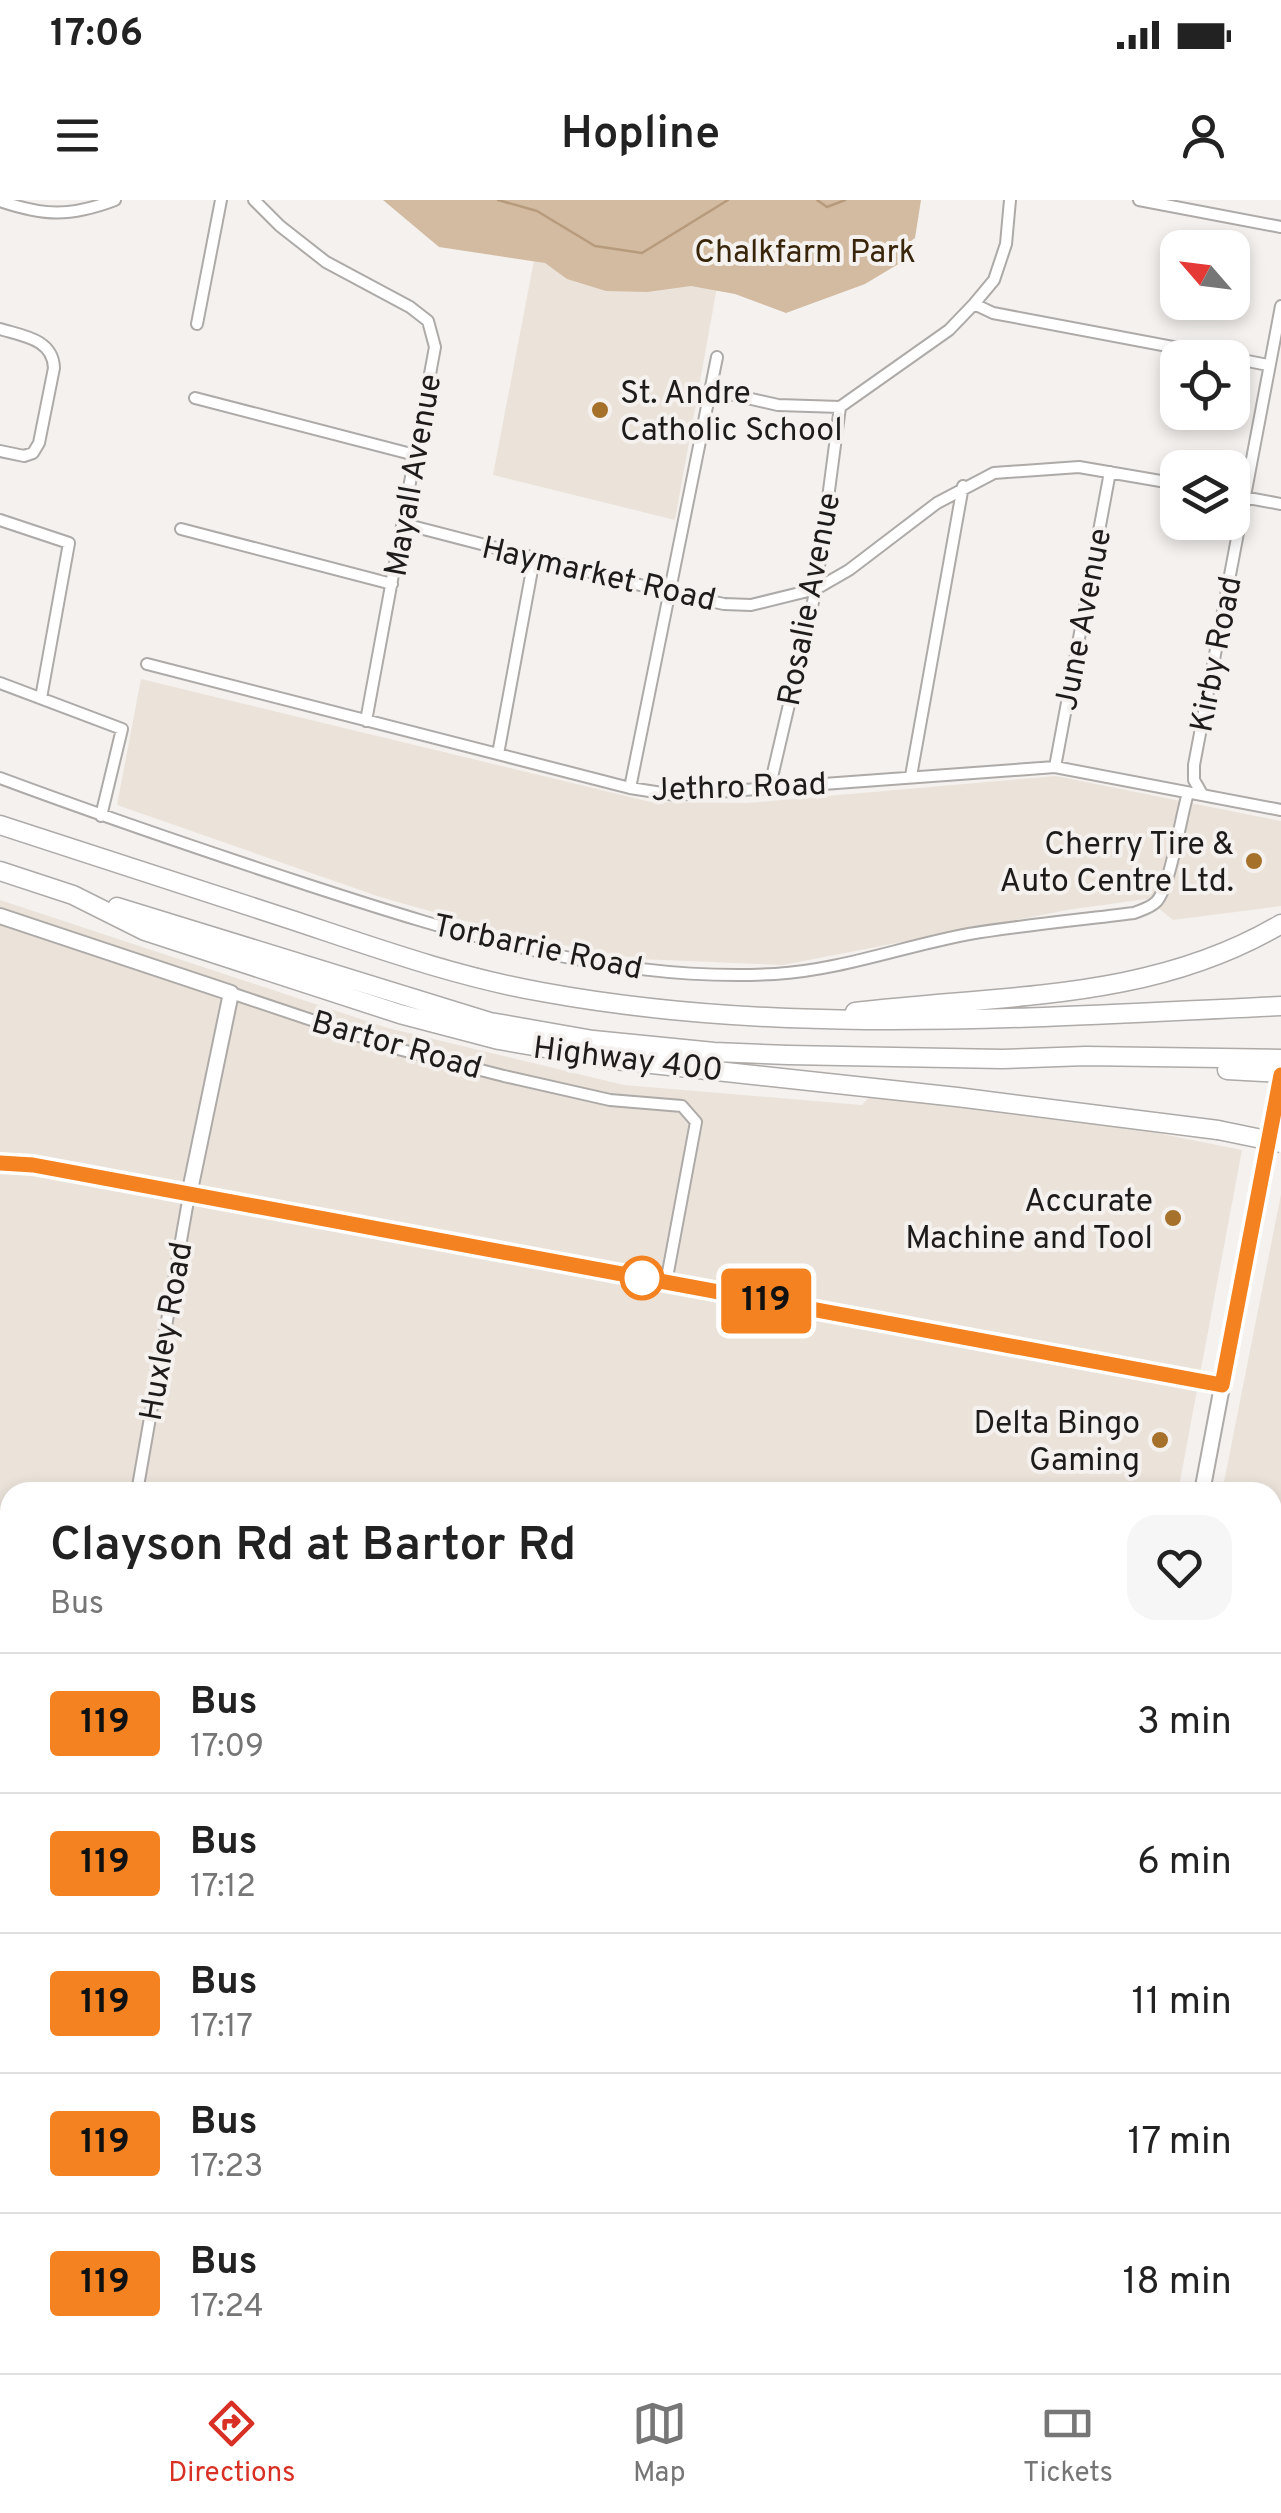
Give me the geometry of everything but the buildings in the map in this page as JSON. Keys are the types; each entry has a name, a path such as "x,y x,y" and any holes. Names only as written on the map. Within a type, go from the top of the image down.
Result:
{"highway":[{"name":"Highway 400","path":"0,825 410,959 483,979 606,1002 687,1012 882,1022 1281,1006"},
{"name":"Highway 400","path":"0,872 73,895 145,931 400,1014 499,1040 615,1060 977,1099 1218,1130 1281,1142"},
{"path":"73,895 490,1022 593,1040 714,1052 1002,1059 1084,1067 1236,1064 1281,1058"},
{"path":"811,1018 1076,992 1156,977 1223,954 1278,926"},
{"path":"1236,1064 1281,1074"}],"street":[{"path":"0,201 37,214 78,212 115,200"},
{"path":"197,324 220,200"},
{"name":"Mayall Avenue","path":"254,200 326,262 410,306 428,321 435,346 366,721"},
{"path":"712,390 778,404 840,407 948,330 994,280 1006,244 1010,200"},
{"path":"1138,200 1281,227"},
{"path":"974,304 993,313 1160,344"},
{"name":"Kirby Road","path":"1248,450 1281,306"},
{"path":"0,328 48,348 54,368 39,443 33,453 24,456 0,450"},
{"path":"630,788 717,357"},
{"path":"1250,361 1268,364"},
{"path":"194,398 416,455"},
{"name":"Rosalie Avenue","path":"769,790 816,589 840,407"},
{"name":"Haymarket Road","path":"404,524 667,592 724,604 751,605 816,589 849,570 936,503 994,473 1078,467 1160,481"},
{"name":"June Avenue","path":"1055,767 1110,472"},
{"path":"911,776 963,486"},
{"path":"1250,498 1281,504"},
{"path":"0,520 69,543 40,698"},
{"path":"181,529 392,584"},
{"name":"Kirby Road","path":"1204,796 1194,780 1194,766 1231,540"},
{"path":"498,754 534,559"},
{"name":"Jethro Road","path":"148,664 630,788 675,795 1055,767 1281,810"},
{"path":"0,682 122,729 102,816"},
{"name":"Kirby Road","path":"1168,789 1183,782 1194,766"},
{"name":"Torbarrie Road","path":"0,778 408,918 545,954 644,970 774,974 811,970 970,934 1134,913 1146,908 1156,902 1167,882 1188,793"},
{"name":"Bartor Road","path":"0,916 398,1049 610,1100 682,1106 696,1122 666,1283"},
{"name":"Huxley Road","path":"139,1482 231,993"},
{"path":"1204,1482 1281,1074"},
{"path":"0,1162 1222,1385"}],"shaded area":[{"name":"St. Andre Catholic School","path":"534,260 627,284 719,276 675,520 493,475"},
{"path":"141,679 651,802 747,803 1056,776 1281,821 1281,906 1173,920 1147,899 1067,910 783,965 639,959 525,938 380,897 117,805"},
{"path":"0,900 388,1028 624,1085 862,1105 870,1096 1137,1129 1242,1150 1180,1482 0,1482"},
{"path":"1281,1194 1281,1482 1224,1482"}],"green space":[{"name":"Chalkfarm Park","path":"383,200 921,200 915,238 908,243 900,263 865,284 786,313 735,294 691,286 647,292 606,291 567,279 545,263 439,247"}],"waterway":[{"path":"498,200 537,211 595,246 642,253 728,200"},
{"path":"817,200 827,207 845,200"}],"bus line":[{"name":"119","path":"0,1163 33,1165 1222,1385 1281,1075"}],"place":[{"name":"St. Andre Catholic School","path":"600,410"},
{"name":"Cherry Tire & Auto Centre Ltd.","path":"1254,861"},
{"name":"Accurate Machine and Tool","path":"1173,1218"},
{"name":"Delta Bingo Gaming","path":"1160,1440"}]}
